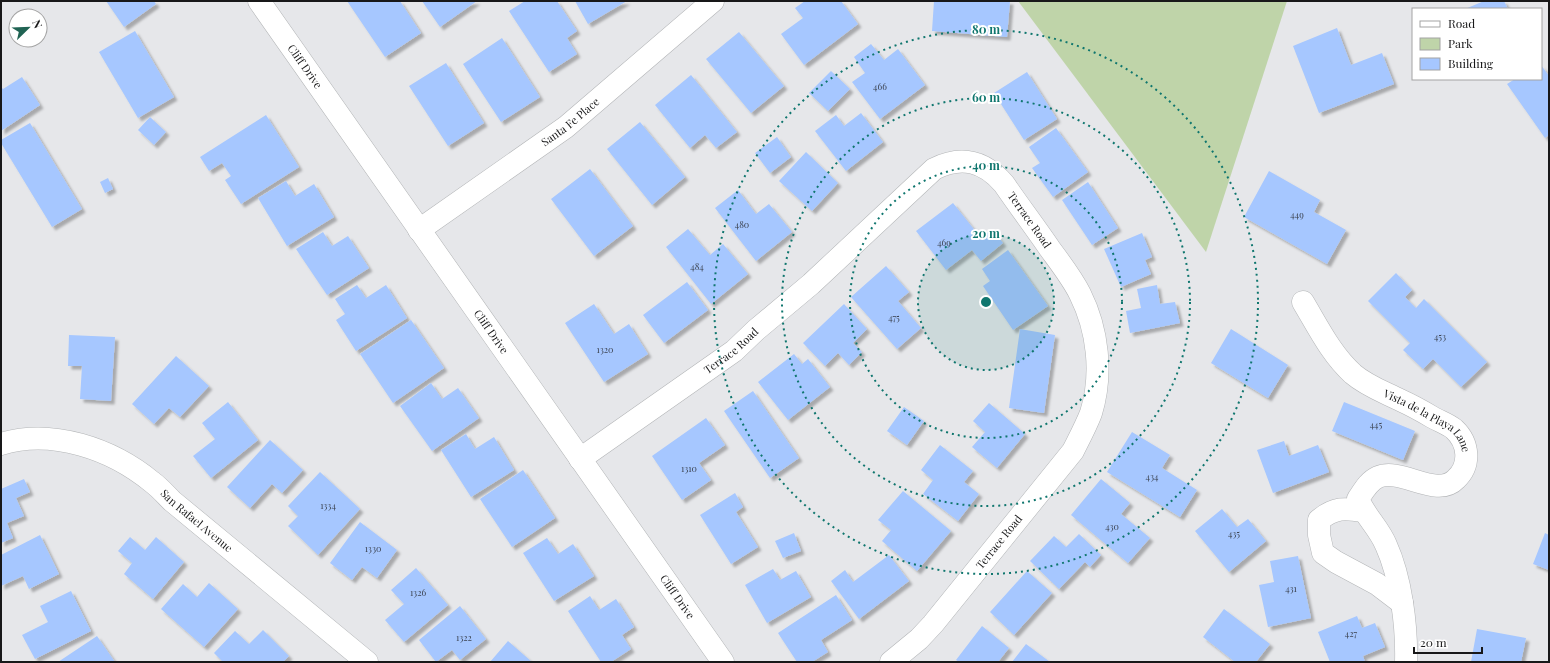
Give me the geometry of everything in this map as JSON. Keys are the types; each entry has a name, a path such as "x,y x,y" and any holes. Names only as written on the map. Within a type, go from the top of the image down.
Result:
{"street":[{"name":"Cliff Drive","path":"259,1 723,662"},
{"name":"Santa Fe Place","path":"419,230 566,127 713,1"},
{"name":"Terrace Road","path":"580,458 734,351 756,330 810,284 934,169 946,163 959,161 972,162 985,167 996,174 1070,276 1081,295 1092,326 1098,358 1097,380 1091,412 1073,451 933,624 919,639 891,662"},
{"name":"Vista de la Playa Lane","path":"1303,302 1336,356 1353,374 1374,388 1453,428 1462,439 1467,451 1466,463 1461,475 1452,484 1442,486 1430,485 1399,476 1382,475 1377,477 1366,486 1358,499 1363,511"},
{"name":"San Rafael Avenue","path":"1,444 29,439 52,439 77,443 104,452 128,465 152,481 172,500 367,662"},
{"path":"1402,603 1377,584 1336,562 1323,553 1319,534 1319,520 1328,513 1344,508 1363,511 1372,520 1386,545 1397,573 1402,603 1406,662"}],"green space":[{"path":"1018,1 1287,1 1206,252"}],"building":[{"path":"106,1 154,1 156,4 124,27"},
{"path":"347,1 400,1 421,33 385,57"},
{"path":"422,1 477,1 440,27"},
{"path":"525,1 557,1 577,31 567,38 577,54 549,72 509,11"},
{"path":"575,1 627,1 588,24"},
{"path":"805,1 841,1 858,24 804,65 781,34 803,18 795,8"},
{"path":"934,1 1010,1 1007,37 932,31"},
{"path":"1484,1 1504,1 1508,8 1467,8"},
{"path":"1337,28 1351,65 1382,53 1394,84 1319,113 1293,46"},
{"path":"135,31 174,97 138,118 99,52"},
{"path":"739,32 784,86 751,113 706,59"},
{"path":"502,38 540,97 501,122 463,64"},
{"path":"871,44 884,60 898,49 925,85 880,119 852,82 865,73 854,57"},
{"path":"446,63 484,123 448,146 409,86"},
{"path":"1542,66 1549,76 1549,135 1545,138 1507,84 1513,80 1542,80"},
{"path":"831,71 850,89 828,111 809,93"},
{"path":"1027,72 1057,119 1024,140 994,93"},
{"path":"691,75 737,132 716,148 705,135 690,148 655,105"},
{"path":"22,77 40,105 1,131 1,87 3,89"},
{"path":"861,113 883,142 846,171 815,131 836,115 844,126"},
{"path":"266,115 299,167 241,204 225,180 231,176 222,163 209,171 200,157"},
{"path":"150,117 166,132 154,145 138,130"},
{"path":"640,122 685,177 652,205 607,149"},
{"path":"30,123 82,209 52,227 1,143 1,140"},
{"path":"1056,128 1088,172 1053,197 1032,168 1040,163 1029,147"},
{"path":"777,137 791,157 770,173 755,153"},
{"path":"806,152 838,183 812,211 779,181"},
{"path":"590,169 633,226 594,256 551,199"},
{"path":"1269,171 1320,200 1314,212 1346,230 1327,264 1244,217"},
{"path":"108,178 113,189 105,193 100,182"},
{"path":"286,181 295,196 314,184 334,217 287,246 258,198"},
{"path":"1088,182 1118,228 1092,245 1062,200"},
{"path":"738,190 756,214 769,204 792,232 756,261 715,208"},
{"path":"953,203 981,238 992,229 1003,243 981,261 972,250 946,270 916,231"},
{"path":"688,229 710,255 723,244 748,274 711,304 666,247"},
{"path":"323,232 332,246 348,236 369,268 327,295 296,249"},
{"path":"1142,233 1152,257 1145,260 1151,274 1121,287 1104,249"},
{"path":"1008,250 1048,306 1013,330 983,286 990,281 982,269"},
{"path":"886,266 909,292 898,301 921,328 897,349 851,297"},
{"path":"1396,273 1412,290 1405,297 1416,308 1424,299 1487,362 1461,387 1433,359 1423,369 1403,350 1410,343 1368,301"},
{"path":"687,282 708,310 664,343 643,315"},
{"path":"357,285 366,298 386,285 407,318 356,351 336,320 345,314 335,299"},
{"path":"1157,285 1160,304 1175,302 1180,323 1130,333 1126,311 1141,308 1137,289"},
{"path":"594,304 614,334 629,324 648,354 604,382 565,323"},
{"path":"844,304 867,329 853,343 862,352 849,365 838,353 825,366 803,343"},
{"path":"411,320 444,368 393,403 360,354"},
{"path":"1020,329 1055,335 1044,413 1009,408"},
{"path":"1231,329 1288,365 1268,398 1211,363"},
{"path":"69,335 115,337 111,401 80,399 82,366 68,366"},
{"path":"794,354 802,364 808,359 830,387 788,420 758,382"},
{"path":"176,356 209,386 180,417 169,408 154,424 132,404"},
{"path":"431,383 442,399 458,388 479,418 432,451 400,406"},
{"path":"753,391 799,458 770,478 724,411"},
{"path":"228,402 258,440 211,478 193,456 215,439 202,423"},
{"path":"1344,402 1415,431 1403,460 1332,431"},
{"path":"989,403 1025,434 997,468 972,447 985,432 973,421"},
{"path":"904,407 924,421 907,445 887,431"},
{"path":"706,418 725,445 699,463 711,480 682,500 652,456"},
{"path":"1132,432 1170,455 1162,468 1197,490 1180,517 1107,472"},
{"path":"466,434 475,449 494,437 514,470 471,497 441,450"},
{"path":"270,440 303,470 282,493 272,484 250,508 227,487"},
{"path":"1284,441 1289,456 1318,445 1329,472 1273,493 1257,450"},
{"path":"940,445 973,471 964,482 979,494 958,521 923,494 933,480 921,470"},
{"path":"523,470 555,518 512,547 480,499"},
{"path":"320,472 360,509 318,555 288,526 298,516 288,506"},
{"path":"24,479 30,492 16,498 24,516 7,523 13,538 1,543 1,489"},
{"path":"1101,479 1130,503 1121,514 1150,538 1128,563 1071,515"},
{"path":"903,491 951,531 917,571 882,541 891,530 878,520"},
{"path":"735,493 743,507 736,512 758,547 731,564 700,515"},
{"path":"1222,509 1237,527 1248,519 1266,541 1229,572 1195,531"},
{"path":"360,522 397,550 377,578 362,567 352,580 330,563"},
{"path":"794,533 801,551 783,558 775,541"},
{"path":"1545,533 1549,535 1549,570 1533,564"},
{"path":"1079,534 1101,555 1090,567 1085,562 1059,589 1030,561 1054,536 1066,547"},
{"path":"40,535 59,574 29,589 23,576 1,586 1,555"},
{"path":"130,537 145,550 156,537 184,562 153,599 124,574 132,563 118,551"},
{"path":"547,538 558,554 573,544 594,576 554,601 523,553"},
{"path":"889,555 909,581 859,619 831,581 845,570 853,582"},
{"path":"1298,556 1311,618 1268,627 1259,585 1274,582 1270,561"},
{"path":"416,568 448,605 404,642 385,620 404,604 391,590"},
{"path":"773,569 780,580 796,571 811,597 767,623 745,585"},
{"path":"1027,571 1052,593 1014,635 990,612"},
{"path":"209,583 238,609 204,647 161,609 183,584 197,597"},
{"path":"71,591 91,631 35,659 22,635 48,622 40,606"},
{"path":"836,595 852,620 821,640 828,652 812,662 797,662 778,633"},
{"path":"590,596 599,610 616,599 634,627 622,635 631,649 611,662 601,662 568,611"},
{"path":"460,606 486,639 460,660 452,650 436,662 419,640"},
{"path":"1224,609 1270,644 1256,662 1235,662 1203,637"},
{"path":"1357,616 1362,628 1375,623 1385,647 1363,656 1365,662 1330,662 1318,632"},
{"path":"982,626 1009,648 998,662 959,662 956,660"},
{"path":"1477,629 1526,638 1521,662 1471,662"},
{"path":"263,630 289,656 283,662 223,662 214,653 235,631 249,644"},
{"path":"97,636 115,662 58,662"},
{"path":"508,641 532,662 490,662"},
{"path":"1026,644 1050,662 1012,662"}]}
